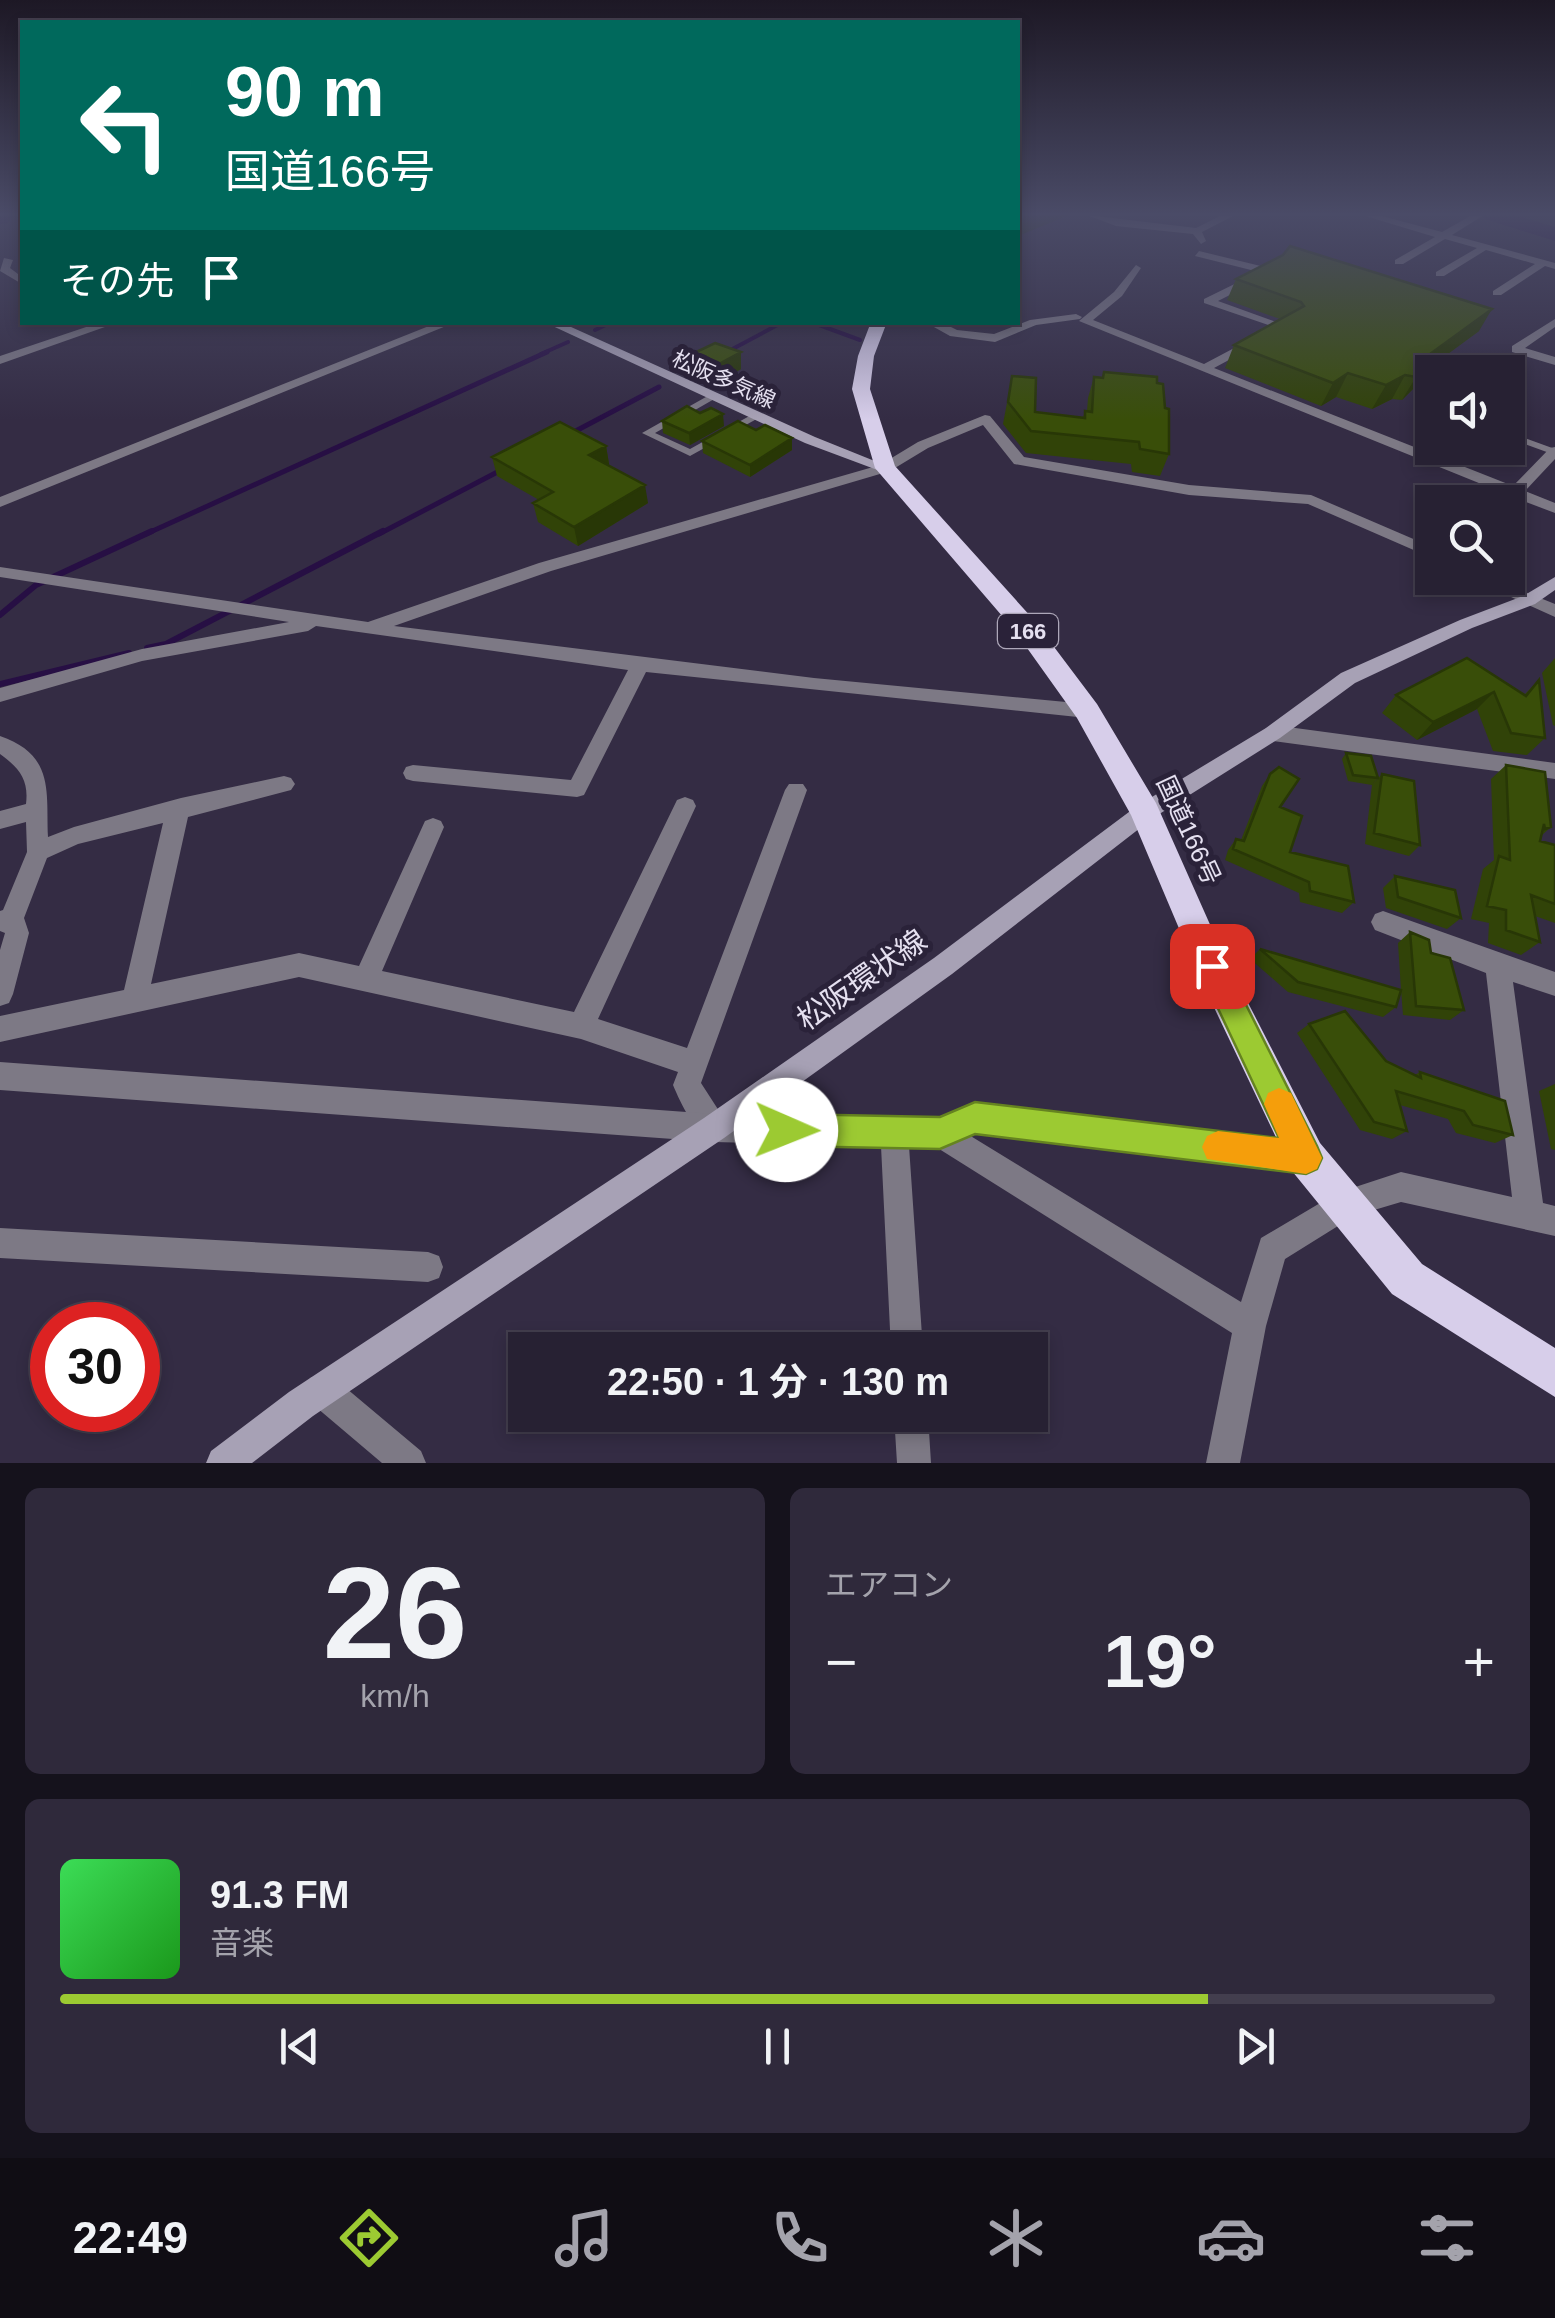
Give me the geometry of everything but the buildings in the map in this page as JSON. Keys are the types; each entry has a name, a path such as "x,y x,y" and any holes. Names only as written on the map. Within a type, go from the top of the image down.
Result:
{"highway":[{"name":"国道166号","path":"877,325 866,356 861,388 885,468 1024,625 1087,711 1146,812 1212,966 1306,1158 1408,1278 1555,1374"}],"main road":[{"name":"松阪多気線","path":"555,325 757,416 885,468"},
{"name":"松阪環状線","path":"223,1463 322,1390 714,1128 943,966 1146,812 1273,733 1348,678 1529,600 1555,582"}],"street":[{"path":"1125,283 1085,321 1483,485"},
{"path":"1205,368 1284,327 1208,302 1244,283"},
{"path":"1497,294 1516,283"},
{"path":"937,325 954,333 995,338 1034,322 1076,317"},
{"path":"1555,322 1516,349 1555,362"},
{"path":"0,502 442,325"},
{"path":"2,357 90,326"},
{"path":"372,627 545,567 885,468 923,445 984,419 1019,461 1189,490 1311,500 1415,546"},
{"path":"1522,485 1554,452"},
{"path":"1525,500 1555,508"},
{"path":"0,572 235,609 641,662 949,700 1087,711"},
{"path":"1517,595 1555,611"},
{"path":"0,695 142,656 330,621"},
{"path":"413,773 577,789 641,662"},
{"path":"1273,733 1555,771"},
{"path":"0,744 30,764 41,790 36,810 38,852 6,920 17,932 0,994"},
{"path":"38,852 74,836 284,784"},
{"path":"714,1128 687,1085 796,790"},
{"path":"581,1026 685,806"},
{"path":"135,1000 172,827 182,807"},
{"path":"0,820 36,810"},
{"path":"366,978 433,827"},
{"path":"1383,922 1555,984"},
{"path":"0,1029 300,965 581,1026 695,1064"},
{"path":"1223,1463 1250,1326 1272,1249 1347,1203 1401,1186 1542,1217 1498,966"},
{"path":"0,1076 714,1128 940,1133 975,1118 1306,1158"},
{"path":"894,1132 906,1332"},
{"path":"940,1133 1250,1326"},
{"path":"0,1244 428,1267"},
{"path":"322,1390 410,1463"},
{"path":"912,1432 914,1463"}],"lane":[{"path":"713,396 647,433 690,453 757,416"},
{"path":"1525,442 1554,452"}],"waterway":[{"path":"595,330 606,325"},
{"path":"725,353 777,325"},
{"path":"819,325 860,340"},
{"path":"541,354 568,342"},
{"path":"146,534 547,352"},
{"path":"570,434 659,387"},
{"path":"379,534 505,468"},
{"path":"0,615 36,585 152,531"},
{"path":"147,648 166,644 383,531"},
{"path":"0,684 129,653"}],"slow traffic":[{"path":"1218,1147 1306,1158 1279,1104"}],"route":[{"path":"786,1130 940,1133 975,1118 1306,1158 1212,966"}]}
